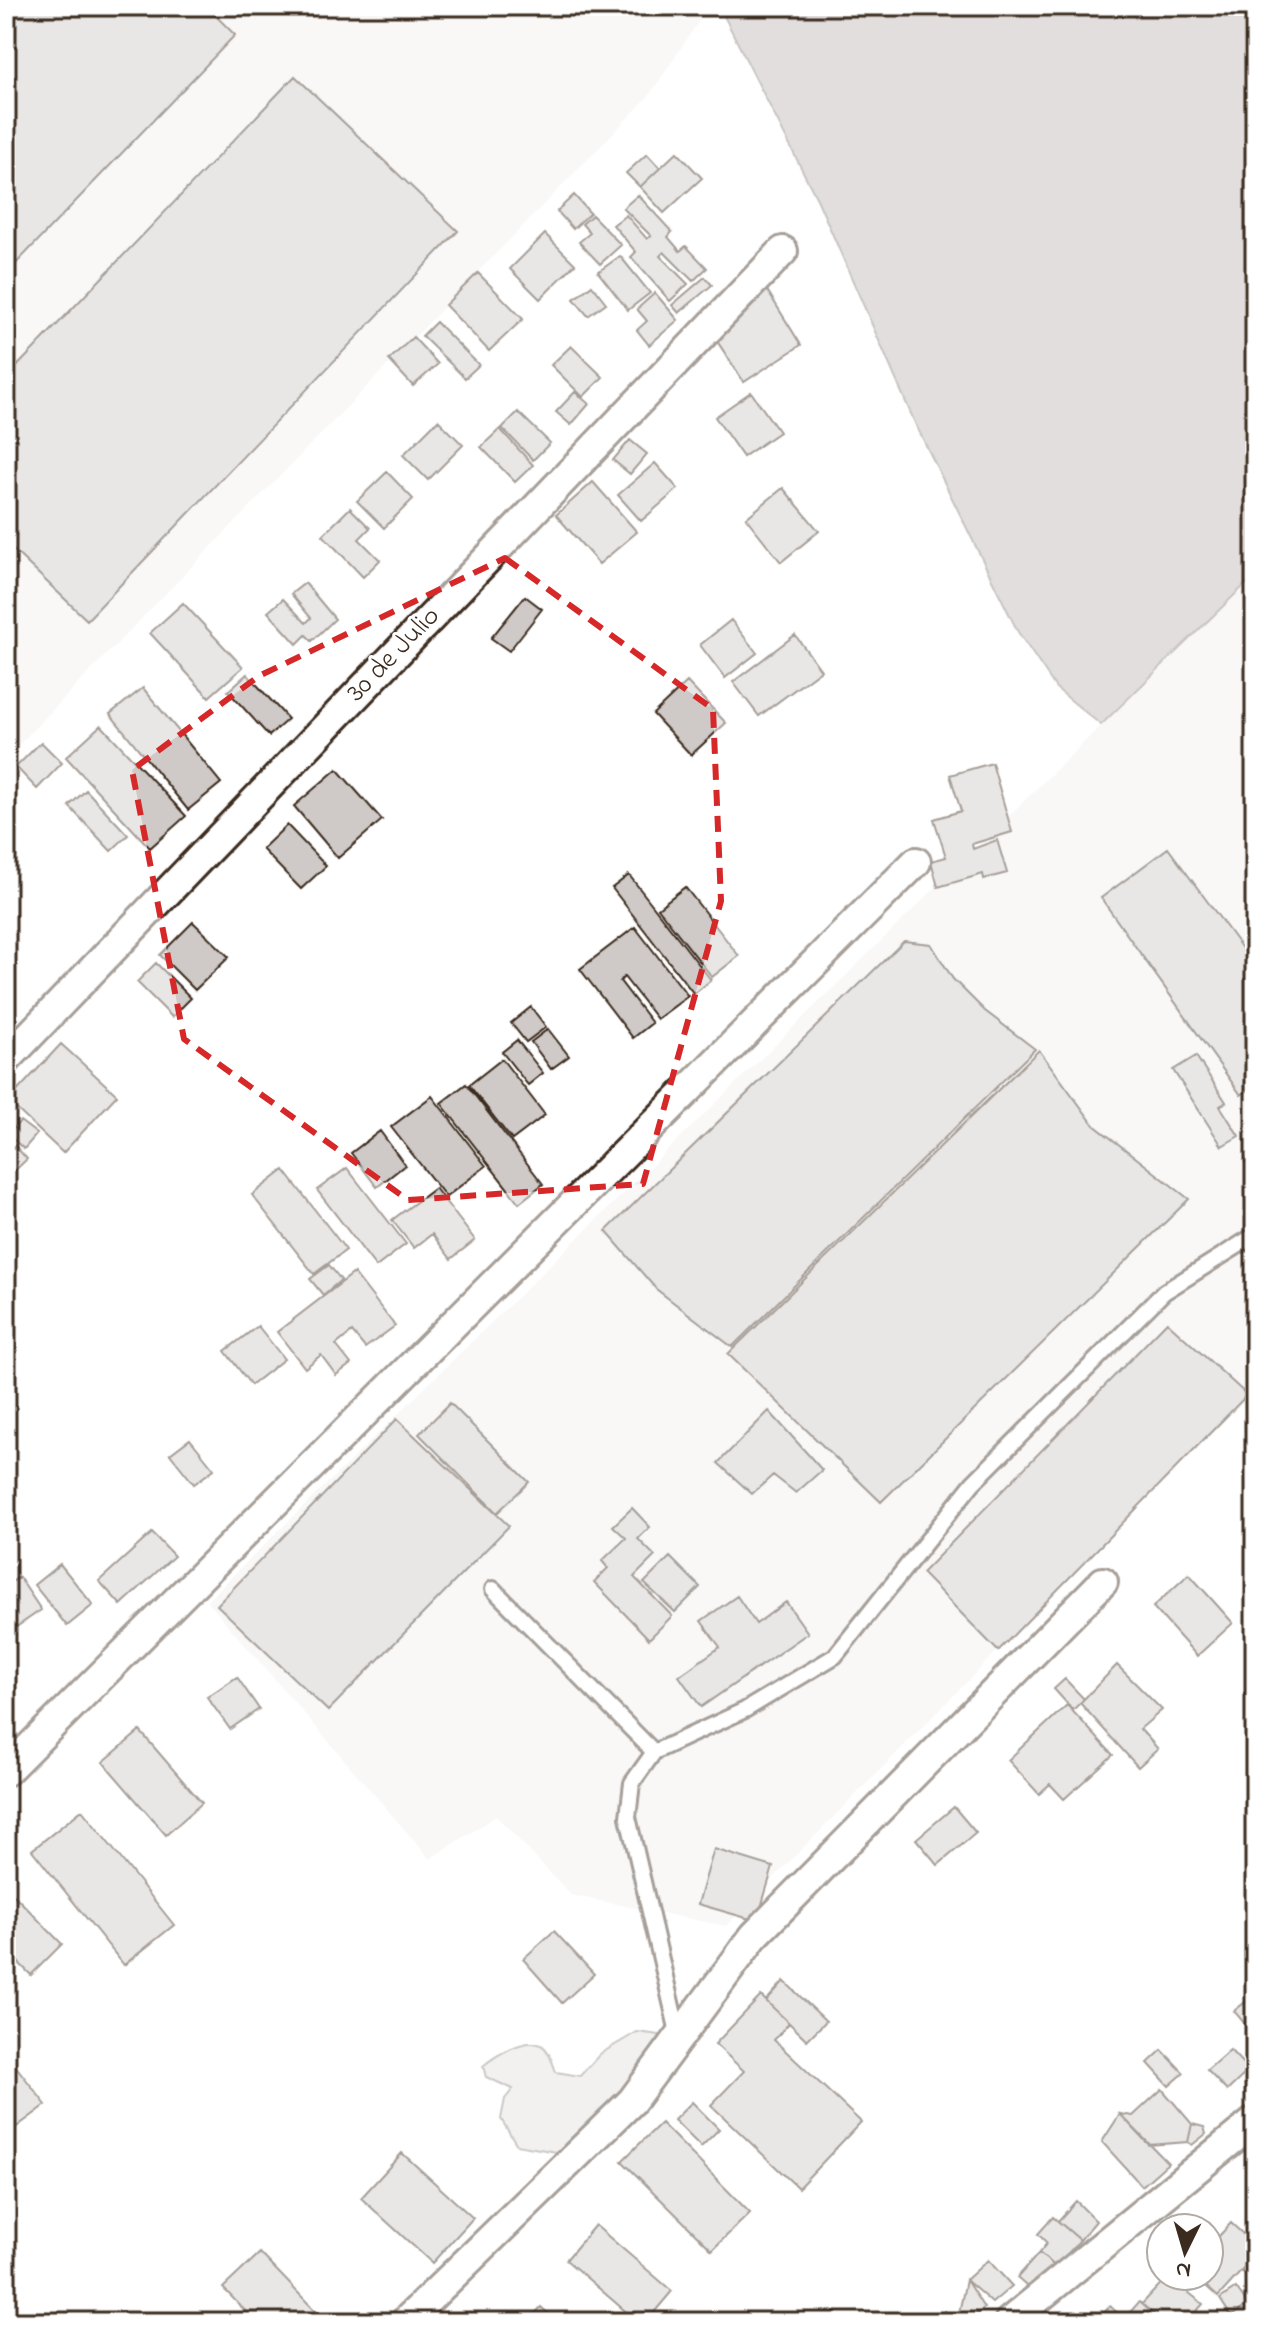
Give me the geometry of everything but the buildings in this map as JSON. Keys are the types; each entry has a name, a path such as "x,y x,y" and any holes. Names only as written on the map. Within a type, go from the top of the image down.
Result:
{"street":[{"name":"30 de Julio","path":"6,1060 783,251"},
{"path":"6,1771 916,862"},
{"path":"405,2322 632,2101 754,1936 1103,1582"},
{"path":"1009,2322 1255,2121"}],"lane":[{"path":"679,2037 628,1817 632,1783 654,1752 745,1710 835,1656 973,1483 1164,1292 1255,1235"},
{"path":"493,1589 654,1752"}],"highlighted area":[{"path":"505,558 713,709 721,901 643,1184 408,1200 184,1039 132,770 259,676"}],"shaded area":[{"path":"6,6 709,6 649,96 6,758"},
{"path":"723,6 1255,6 1255,575 1101,725 1056,688 1018,632 915,423 818,201 725,18"},
{"path":"1255,575 1255,1390 726,1926 571,1895 496,1816 430,1859 207,1601"},
{"path":"637,2032 659,2035 665,2051 562,2153 517,2145 501,2119 505,2099 513,2089 486,2077 483,2066 510,2049 534,2043 546,2050 556,2072 580,2076 600,2054"}]}
